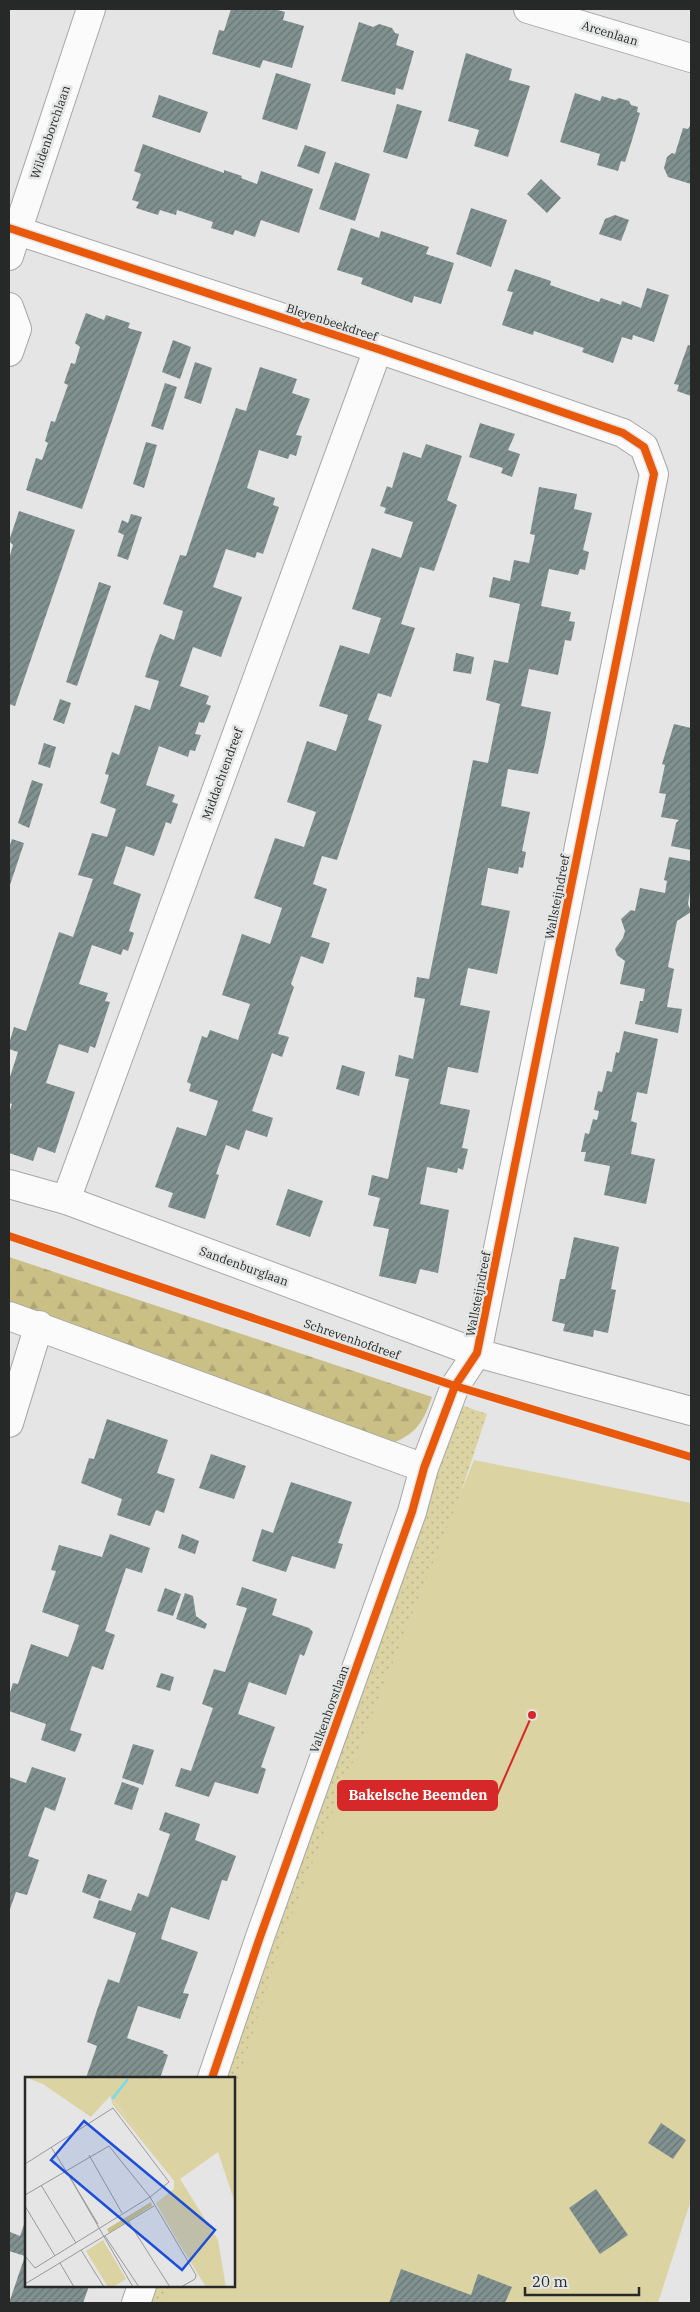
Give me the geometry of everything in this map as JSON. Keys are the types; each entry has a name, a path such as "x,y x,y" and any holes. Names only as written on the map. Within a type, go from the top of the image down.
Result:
{"street":[{"name":"Wildenborchlaan","path":"11,238 91,9"},
{"name":"Arcenlaan","path":"528,9 691,58"},
{"name":"Bleyenbeekdreef","path":"11,238 378,349 623,434 644,447"},
{"path":"9,308 17,329 9,352"},
{"name":"Middachtendreef","path":"66,1200 378,349"},
{"name":"Wallsteijndreef","path":"478,1353 654,474 644,447"},
{"name":"Sandenburglaan","path":"9,1184 66,1200 478,1353"},
{"path":"9,1316 39,1325 424,1468"},
{"path":"9,1423 39,1325"},
{"path":"478,1353 691,1411"},
{"name":"Valkenhorstlaan","path":"212,2077 260,1937 412,1512 424,1468 455,1386 478,1353"},
{"path":"136,2303 142,2287"}],"shaded area":[{"path":"458,1404 487,1414 235,2172 235,2077 227,2077"},
{"path":"474,1460 691,1503 691,2200 658,2303 165,2303 170,2287 235,2287 235,2088 287,1926"},
{"path":"156,2287 197,2287 192,2303 150,2303"}],"green space":[{"path":"9,1257 432,1397 422,1421 412,1432 390,1444 9,1315"}],"building":[{"path":"231,9 274,9 285,12 283,20 304,26 292,68 263,60 260,68 212,54 219,30 224,31"},
{"path":"359,22 373,27 379,24 392,28 395,33 399,34 396,45 414,51 403,90 396,88 395,95 341,81"},
{"path":"466,53 512,69 509,80 530,86 508,157 474,146 479,130 448,121"},
{"path":"276,73 311,84 297,130 262,119"},
{"path":"575,93 600,101 602,96 615,100 619,98 629,101 631,105 638,107 637,112 640,113 632,140 625,162 621,161 618,171 597,165 600,154 560,142"},
{"path":"159,95 208,112 200,133 152,117"},
{"path":"397,104 422,111 407,159 383,152"},
{"path":"690,126 691,184 668,177 664,168 667,157 672,153 675,154 683,128 688,129"},
{"path":"143,144 224,173 224,170 242,176 241,178 257,184 261,171 313,189 299,233 261,220 255,237 235,230 233,235 211,228 213,222 177,210 176,215 160,210 158,215 136,208 139,202 132,200 141,174 134,171"},
{"path":"305,145 326,152 319,174 297,166"},
{"path":"335,162 370,174 355,221 319,209"},
{"path":"541,179 561,198 547,213 527,194"},
{"path":"471,208 507,220 491,267 456,254"},
{"path":"615,215 629,220 621,241 599,234 605,219"},
{"path":"351,228 379,238 381,231 429,247 426,254 454,263 441,304 414,296 412,303 361,284 363,278 337,270"},
{"path":"515,269 551,281 550,285 599,302 601,298 621,305 622,301 641,308 647,288 669,295 654,342 633,335 632,340 622,337 613,363 582,352 584,348 534,331 533,335 502,325 513,292 507,291"},
{"path":"86,313 104,320 106,315 130,323 128,328 142,332 82,509 26,490 36,458 42,460 48,443 45,441 51,421 55,422 68,385 64,383 71,363 75,364 80,347 75,343"},
{"path":"173,340 191,347 180,379 162,372"},
{"path":"688,345 691,346 691,396 677,391 679,385 674,384"},
{"path":"195,362 212,368 201,404 184,398"},
{"path":"260,367 297,379 292,393 310,399 296,435 302,436 296,456 290,454 288,459 259,450 247,488 275,498 273,505 279,507 263,554 257,552 255,558 226,549 213,587 242,597 221,657 193,647 180,686 209,696 206,704 211,706 204,723 199,722 195,734 201,735 195,751 190,750 188,757 159,746 146,785 175,795 172,802 178,804 171,824 166,822 154,856 126,846 113,884 141,894 129,931 134,933 128,951 123,949 121,955 92,945 79,984 108,993 105,1001 110,1002 95,1048 90,1046 88,1053 59,1044 46,1083 75,1092 55,1153 38,1147 33,1161 9,1153 9,1113 12,1104 9,1103 9,1080 18,1052 9,1049 9,1044 14,1027 26,1031 59,932 73,937 93,879 78,875 92,833 107,837 116,809 100,803 109,775 105,774 112,752 119,755 135,705 150,710 159,681 145,677 152,655 160,634 174,640 183,611 163,604 180,555 186,556 236,408 246,411"},
{"path":"165,383 177,387 163,430 151,426"},
{"path":"480,423 515,434 508,450 520,454 512,477 501,473 503,468 469,457"},
{"path":"146,442 157,445 144,488 133,484"},
{"path":"426,444 462,456 447,500 457,505 434,571 420,567 401,624 415,628 391,697 378,693 368,720 382,725 337,860 322,856 313,884 327,889 311,937 330,943 323,964 301,956 291,984 294,987 278,1034 289,1037 282,1057 272,1053 252,1111 273,1118 267,1137 246,1130 239,1150 226,1145 216,1174 219,1175 205,1219 168,1207 173,1193 155,1187 177,1127 206,1136 218,1101 189,1091 191,1084 187,1082 202,1036 207,1038 210,1030 238,1040 250,1004 222,995 242,934 270,944 282,908 254,898 275,838 304,847 316,812 287,802 307,741 336,751 348,715 319,706 340,645 369,654 381,618 352,609 372,548 401,558 413,522 384,513 386,508 380,506 387,486 392,488 403,452 421,458"},
{"path":"539,487 577,494 574,509 592,513 583,550 589,552 585,570 580,569 578,575 549,569 541,606 571,612 569,621 575,622 571,641 565,640 558,675 529,669 521,706 551,712 545,743 538,774 508,769 501,806 530,812 522,851 526,852 523,868 519,867 518,874 488,868 481,905 510,911 497,974 468,968 460,1005 490,1011 478,1073 448,1067 440,1104 470,1110 462,1148 468,1149 463,1170 458,1168 457,1173 427,1167 420,1204 449,1210 438,1273 420,1269 416,1284 379,1276 389,1229 373,1226 380,1198 368,1195 372,1175 388,1179 409,1079 395,1076 399,1055 413,1059 425,999 414,997 417,977 429,979 473,760 488,763 500,704 486,700 494,660 508,663 520,604 489,597 493,577 510,581 514,560 529,563 535,535 530,534"},
{"path":"19,511 75,530 15,706 9,704 9,559 13,545 9,541"},
{"path":"131,514 142,517 128,560 117,556 124,535 118,532 122,520 128,523"},
{"path":"99,582 111,586 77,686 66,682"},
{"path":"456,653 474,657 471,674 453,671"},
{"path":"60,699 71,703 64,724 53,720"},
{"path":"674,724 691,728 691,850 671,846 676,823 679,820 661,817 666,794 659,793 665,765 662,764"},
{"path":"44,743 56,747 50,768 38,764"},
{"path":"32,780 43,784 29,828 18,823"},
{"path":"12,839 24,843 9,888 9,848"},
{"path":"669,857 691,861 691,885 688,904 691,912 677,921 668,967 674,969 667,1007 682,1009 678,1033 635,1024 640,1001 643,1001 645,989 620,984 625,961 617,955 615,949 623,938 625,931 621,919 631,910 635,911 640,888 665,893 667,881 664,880"},
{"path":"624,1031 658,1039 647,1094 637,1092 631,1121 637,1123 631,1154 655,1159 646,1204 604,1195 610,1166 584,1161 586,1152 581,1152 585,1133 589,1134 593,1119 597,1120 599,1111 594,1110 598,1091 602,1092 607,1071 612,1072 616,1052 619,1053"},
{"path":"342,1065 365,1072 359,1096 336,1089"},
{"path":"288,1189 323,1201 310,1237 276,1225"},
{"path":"574,1237 619,1247 611,1289 616,1290 608,1333 594,1330 593,1337 563,1331 565,1324 552,1321 560,1279 565,1279"},
{"path":"107,1419 168,1440 157,1473 175,1479 164,1513 156,1510 150,1526 117,1515 122,1499 81,1483 89,1458 94,1459"},
{"path":"211,1454 246,1466 234,1499 199,1488"},
{"path":"291,1482 352,1502 338,1543 343,1544 335,1569 292,1556 286,1572 252,1561 262,1529 273,1533"},
{"path":"110,1534 150,1548 142,1573 126,1568 105,1631 115,1635 103,1670 92,1666 70,1730 82,1734 75,1752 41,1740 46,1724 9,1711 9,1696 13,1683 18,1684 31,1644 68,1657 74,1641 79,1625 42,1612 56,1571 51,1570 59,1545 102,1557"},
{"path":"182,1534 199,1541 195,1554 178,1548"},
{"path":"242,1587 277,1599 272,1615 309,1628 313,1632 304,1656 300,1654 286,1695 249,1682 238,1714 275,1727 261,1767 266,1769 258,1794 215,1782 209,1797 175,1786 181,1768 191,1771 213,1708 202,1704 214,1669 225,1672 247,1608 236,1605"},
{"path":"165,1588 181,1594 173,1616 157,1611"},
{"path":"185,1593 193,1596 196,1616 207,1624 205,1629 176,1619"},
{"path":"161,1673 174,1677 170,1691 156,1687"},
{"path":"133,1744 154,1750 143,1785 122,1778"},
{"path":"32,1767 66,1778 55,1811 45,1807 28,1856 39,1860 27,1895 16,1892 9,1912 9,1777 26,1783"},
{"path":"122,1782 139,1788 132,1810 114,1804"},
{"path":"165,1812 200,1824 195,1840 236,1856 227,1881 222,1880 209,1920 171,1907 161,1939 198,1952 183,1993 189,1994 180,2019 138,2006 127,2038 164,2051 163,2053 168,2055 160,2077 86,2077 97,2046 87,2042 97,2010 108,1979 119,1983 136,1933 93,1918 99,1900 131,1911 138,1893 148,1897 170,1834 159,1830"},
{"path":"88,1874 107,1880 100,1899 82,1892"},
{"path":"661,2123 686,2140 673,2159 648,2143"},
{"path":"596,2189 628,2235 600,2254 569,2208"},
{"path":"25,2222 25,2256 9,2251 10,2232 20,2236"},
{"path":"25,2256 25,2287 89,2287 83,2303 9,2303"},
{"path":"401,2269 471,2295 478,2274 512,2287 505,2303 389,2303"}],"cycle path":[{"path":"9,228 378,349 623,433 644,447 654,474 477,1353 455,1386 424,1468 412,1512 260,1937 212,2077"},
{"name":"Schrevenhofdreef","path":"9,1236 455,1386 691,1457"}],"place":[{"name":"Bakelsche Beemden","path":"532,1715"}]}
